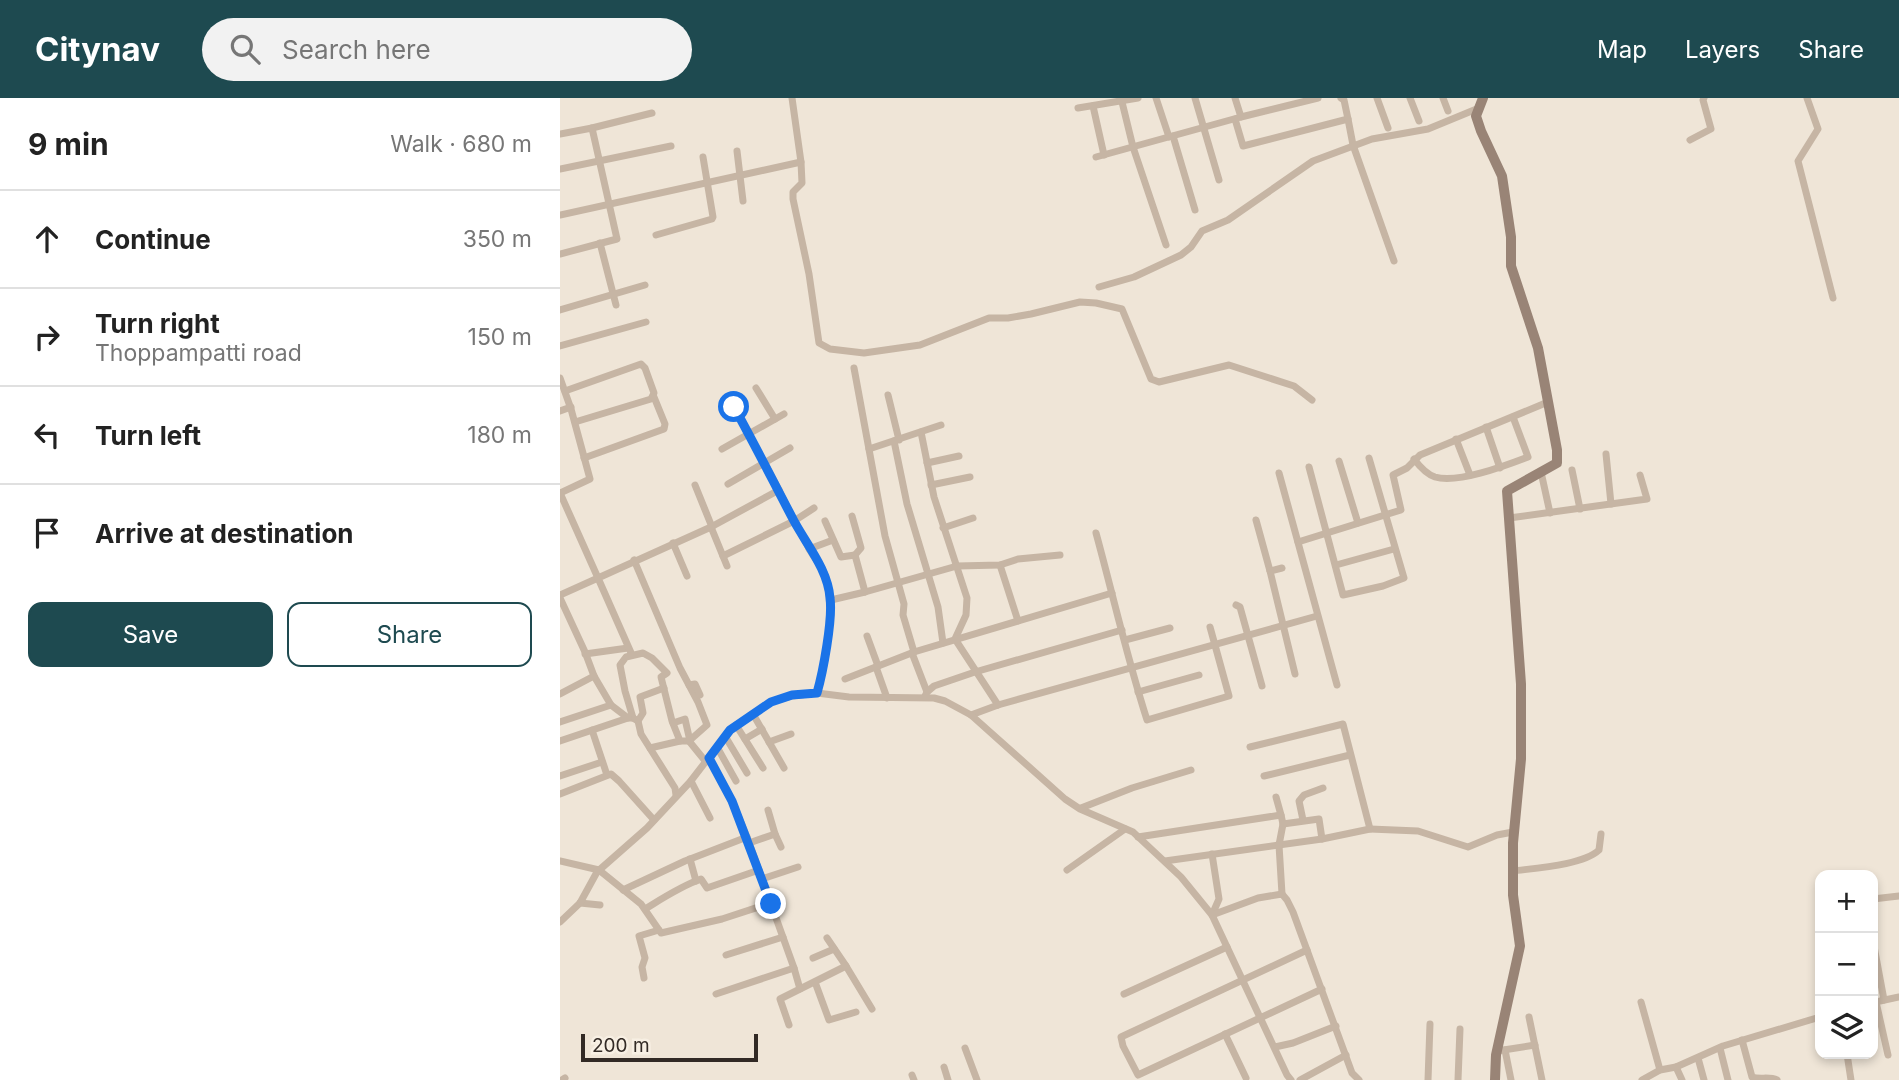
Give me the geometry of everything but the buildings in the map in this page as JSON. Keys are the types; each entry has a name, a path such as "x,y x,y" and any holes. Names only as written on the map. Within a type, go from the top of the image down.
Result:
{"street":[{"path":"792,98 802,183 793,192 793,199 809,274 819,343 830,349 864,353 920,345 989,318 1031,314 1080,302 1096,303 1122,309 1151,379 1158,382 1229,365 1294,386 1312,400"},
{"path":"1078,108 1138,98"},
{"path":"1156,98 1195,210"},
{"path":"1195,98 1219,180"},
{"path":"1235,98 1243,146 1348,119"},
{"path":"1093,106 1100,156 1318,98"},
{"path":"1377,98 1388,128"},
{"path":"1410,98 1419,121"},
{"path":"1443,98 1448,111"},
{"path":"1690,140 1711,129 1704,98"},
{"path":"1807,98 1818,129 1798,161 1833,298"},
{"path":"1344,99 1353,145 1394,261"},
{"path":"1122,102 1133,147 1166,245"},
{"path":"1099,287 1134,277 1181,255 1191,247 1202,231 1228,220 1313,161 1372,139 1428,129 1481,103"},
{"path":"1481,103 1476,116 1502,176 1511,237 1511,267 1538,348 1557,450 1557,463 1507,491 1521,684 1521,759 1513,832 1513,895 1520,946 1495,1080"},
{"path":"560,134 652,113"},
{"path":"560,254 617,239 592,128"},
{"path":"560,169 671,146"},
{"path":"737,151 743,201"},
{"path":"656,235 712,219 703,157"},
{"path":"560,215 801,162"},
{"path":"600,243 616,305"},
{"path":"560,310 645,285"},
{"path":"560,346 646,322"},
{"path":"565,391 641,365 645,368 665,424 664,429 584,458"},
{"path":"854,368 885,536 904,604 903,615 926,694"},
{"path":"560,378 571,407 590,478 560,493 630,651"},
{"path":"756,388 775,419"},
{"path":"888,395 907,504 930,575 943,643"},
{"path":"575,422 654,397"},
{"path":"1297,542 1401,510 1393,475 1407,468 1414,459 1548,402"},
{"path":"560,411 571,407"},
{"path":"734,407 794,522 823,570 831,600 817,693"},
{"path":"722,449 784,414"},
{"path":"1414,459 1433,477 1444,479 1500,468 1528,457 1513,417"},
{"path":"869,449 941,425"},
{"path":"1486,428 1500,468"},
{"path":"921,432 931,485 967,598 966,615 955,639"},
{"path":"1456,439 1470,475"},
{"path":"727,484 790,448"},
{"path":"1606,454 1611,504"},
{"path":"927,463 959,456"},
{"path":"1309,467 1343,595 1404,578 1369,458"},
{"path":"1339,461 1358,523"},
{"path":"1572,470 1580,509"},
{"path":"1541,472 1550,513"},
{"path":"1279,473 1336,685"},
{"path":"1509,519 1647,499 1640,475"},
{"path":"931,485 970,477"},
{"path":"695,485 727,566"},
{"path":"633,719 611,705 564,618 561,601 598,578 712,527 779,490"},
{"path":"723,555 794,522 814,508"},
{"path":"825,521 841,557 855,555 862,548 852,516"},
{"path":"943,528 973,518"},
{"path":"1256,520 1295,674"},
{"path":"1096,533 1130,668 1147,720 1229,696 1210,626"},
{"path":"810,549 833,540"},
{"path":"673,543 687,576"},
{"path":"1336,565 1394,549"},
{"path":"855,555 865,592"},
{"path":"831,600 957,566 1000,565 1018,559 1060,555"},
{"path":"1004,577 1018,559"},
{"path":"634,560 707,724 690,741 650,748"},
{"path":"1000,565 1018,621"},
{"path":"1270,571 1282,568"},
{"path":"845,679 955,639 1112,593"},
{"path":"1236,605 1240,607 1262,686"},
{"path":"971,715 998,705 1317,616"},
{"path":"1125,640 1170,628"},
{"path":"926,694 934,686 975,671 1122,630"},
{"path":"867,636 887,698"},
{"path":"955,639 998,705"},
{"path":"630,651 620,665 633,719 675,788 676,795"},
{"path":"585,654 630,651 643,653 667,673"},
{"path":"680,668 661,677 680,741"},
{"path":"1138,692 1199,675"},
{"path":"560,694 594,676"},
{"path":"689,685 695,684 700,695"},
{"path":"560,741 633,719 643,713 640,697 664,688"},
{"path":"560,922 580,903 599,870 654,820 691,781 725,736 736,725 771,702 792,695 817,693 887,698 926,694 971,715 1065,799 1138,837 1181,877 1212,915 1291,1080"},
{"path":"560,722 611,705"},
{"path":"753,714 784,768"},
{"path":"673,723 685,719 690,741 707,760 732,801 800,989"},
{"path":"1250,747 1343,724 1370,829"},
{"path":"736,725 763,768"},
{"path":"745,739 762,729"},
{"path":"592,730 607,775"},
{"path":"769,742 791,734"},
{"path":"725,736 747,773"},
{"path":"717,747 736,781"},
{"path":"1264,776 1350,755"},
{"path":"560,776 602,762"},
{"path":"1080,808 1191,770"},
{"path":"560,794 611,775 654,820"},
{"path":"691,781 710,818"},
{"path":"1303,820 1299,801 1304,795 1323,788"},
{"path":"1276,797 1283,824 1279,845 1282,894 1293,912 1352,1073 1359,1080"},
{"path":"768,810 782,847"},
{"path":"1138,837 1280,815"},
{"path":"1283,824 1319,819 1322,839"},
{"path":"1165,861 1322,839 1370,829 1418,831 1468,846 1513,832"},
{"path":"1067,870 1125,830"},
{"path":"623,890 690,859 775,834"},
{"path":"1513,871 1575,862 1594,855 1599,850 1601,834"},
{"path":"1212,854 1219,899 1212,915"},
{"path":"690,859 696,881"},
{"path":"560,861 599,870 641,904 661,933 771,904"},
{"path":"762,879 798,867"},
{"path":"645,909 701,879 707,888 759,870"},
{"path":"1212,915 1258,898 1282,894"},
{"path":"1878,898 1899,895"},
{"path":"580,903 600,905"},
{"path":"644,978 642,967 645,958 639,936 659,930"},
{"path":"726,955 783,937"},
{"path":"827,938 872,1009"},
{"path":"1124,994 1227,947"},
{"path":"813,958 834,948"},
{"path":"1307,950 1121,1037 1123,1045 1138,1075 1322,989"},
{"path":"789,1025 780,999 846,966"},
{"path":"716,994 794,968"},
{"path":"815,982 830,1020 856,1012"},
{"path":"1888,1055 1878,1002 1899,997"},
{"path":"1641,1002 1660,1070"},
{"path":"1529,1017 1542,1080"},
{"path":"1642,1080 1702,1054 1815,1018"},
{"path":"1428,1080 1430,1024"},
{"path":"1275,1048 1336,1026"},
{"path":"1458,1080 1460,1029"},
{"path":"1878,1029 1882,1029"},
{"path":"1225,1034 1246,1078"},
{"path":"1742,1040 1752,1077 1770,1077 1777,1080"},
{"path":"1501,1050 1535,1045"},
{"path":"965,1048 976,1080"},
{"path":"1720,1048 1728,1080"},
{"path":"1501,1050 1511,1080"},
{"path":"1300,1080 1346,1055"},
{"path":"1698,1058 1704,1080"},
{"path":"1848,1059 1851,1080"},
{"path":"1676,1066 1682,1080"},
{"path":"944,1067 948,1080"}],"route":[{"path":"734,407 792,518 823,570 831,600 817,693 792,695 771,702 730,730 709,758 732,801 771,904"}]}
